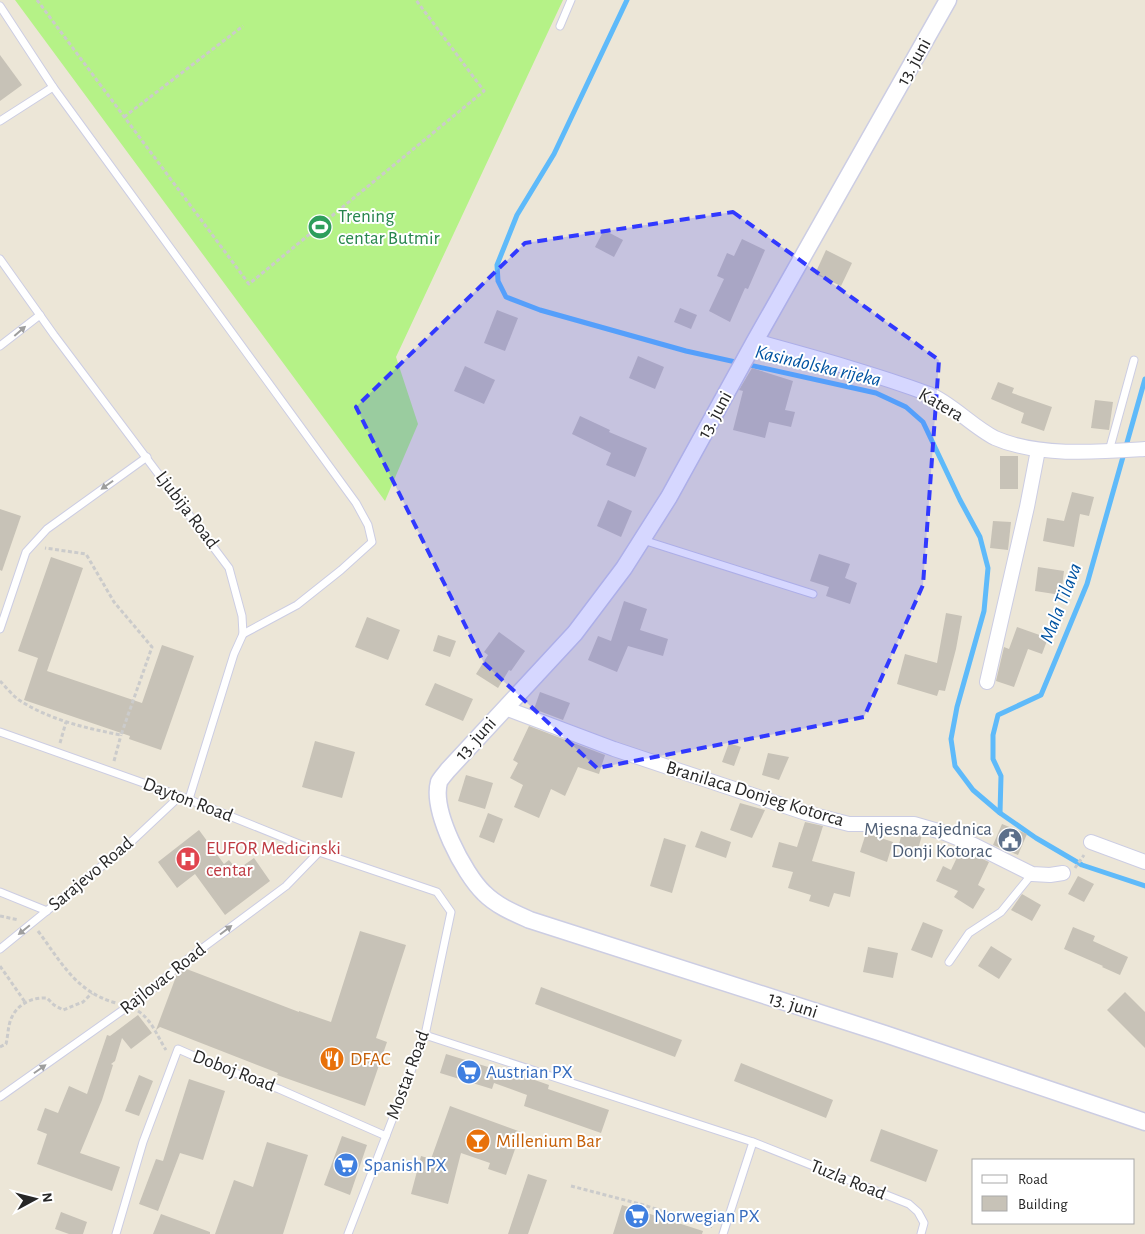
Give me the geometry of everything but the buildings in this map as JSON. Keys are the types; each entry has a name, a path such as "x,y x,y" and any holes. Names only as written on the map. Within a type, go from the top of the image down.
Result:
{"street":[{"name":"13. juni","path":"948,0 751,347 736,378 670,497 643,540 575,633 448,770 440,781 438,793 439,810 449,837 472,881 498,905 530,920 885,1034 1145,1122"},
{"name":"Katera","path":"751,347 878,376 932,395 995,437 1038,450 1139,450"},
{"path":"986,682 1025,516 1038,450"},
{"name":"Branilaca Donjeg Kotorca","path":"505,708 614,749 806,813 849,824 914,824 974,845 1032,874 1050,875 1069,871"},
{"path":"1091,842 1145,862"}],"lane":[{"path":"560,26 572,0"},
{"path":"0,6 53,87 350,495 368,525 372,542 341,570 297,605 243,634"},
{"path":"0,121 53,87"},
{"name":"Ljubija Road","path":"0,259 229,568 242,616 243,634 233,659 190,800"},
{"path":"0,346 40,314"},
{"path":"1113,451 1134,360"},
{"path":"0,629 26,552 32,545 47,529 147,458"},
{"path":"643,540 813,594"},
{"name":"Dayton Road","path":"0,732 180,796 320,852 437,892 451,912"},
{"name":"Sarajevo Road","path":"0,949 130,843 180,796"},
{"name":"Rajlovac Road","path":"0,1097 154,988 177,967 286,886 320,852"},
{"path":"949,962 969,933 1001,912 1032,874"},
{"path":"0,892 47,911"},
{"name":"Mostar Road","path":"348,1234 425,1035 451,912"},
{"path":"425,1035 753,1142 723,1232"},
{"name":"Doboj Road","path":"116,1234 143,1142 178,1049 219,1067 279,1089 386,1136"},
{"name":"Tuzla Road","path":"753,1142 909,1204 918,1212 924,1223 921,1234"}],"path":[{"path":"37,0 249,284 484,91 416,0"},
{"path":"124,117 244,26"},
{"path":"32,545 86,554 114,602 152,647 113,763"},
{"path":"0,680 18,699 52,718 121,735"},
{"path":"59,746 66,722"},
{"path":"1069,871 1083,856"},
{"path":"0,916 32,923 69,974 86,990 102,999 139,1011 145,1016 173,1061"},
{"path":"0,966 24,1002"},
{"path":"0,1047 6,1044 11,1020 24,1002 37,997 48,998 54,1005 63,1010 83,1002 92,993"},
{"path":"571,1186 640,1204 723,1232"}],"highlighted area":[{"path":"733,212 939,360 923,585 864,717 597,768 484,663 356,407 525,243"}],"green space":[{"name":"Trening centar Butmir","path":"15,0 563,0 396,357 418,424 385,501"}],"waterway":[{"name":"Kasindolska rijeka","path":"627,0 554,154 517,215 497,265 498,281 506,297 540,310 686,351 876,393 906,407 923,422 980,537 988,568 984,611 957,707 951,739 955,766 973,790 1000,813 1036,838 1082,865 1145,886"},
{"name":"Mala Tilava","path":"1000,813 1001,776 993,759 993,735 998,715 1041,695 1087,584 1145,379"}],"place":[{"name":"Trening centar Butmir","path":"320,227"},
{"name":"Mjesna zajednica Donji Kotorac","path":"1010,840"},
{"name":"EUFOR Medicinski centar","path":"188,859"},
{"name":"DFAC","path":"332,1059"},
{"name":"Austrian PX","path":"469,1072"},
{"name":"Millenium Bar","path":"478,1141"},
{"name":"Spanish PX","path":"346,1165"},
{"name":"Norwegian PX","path":"637,1216"}]}
